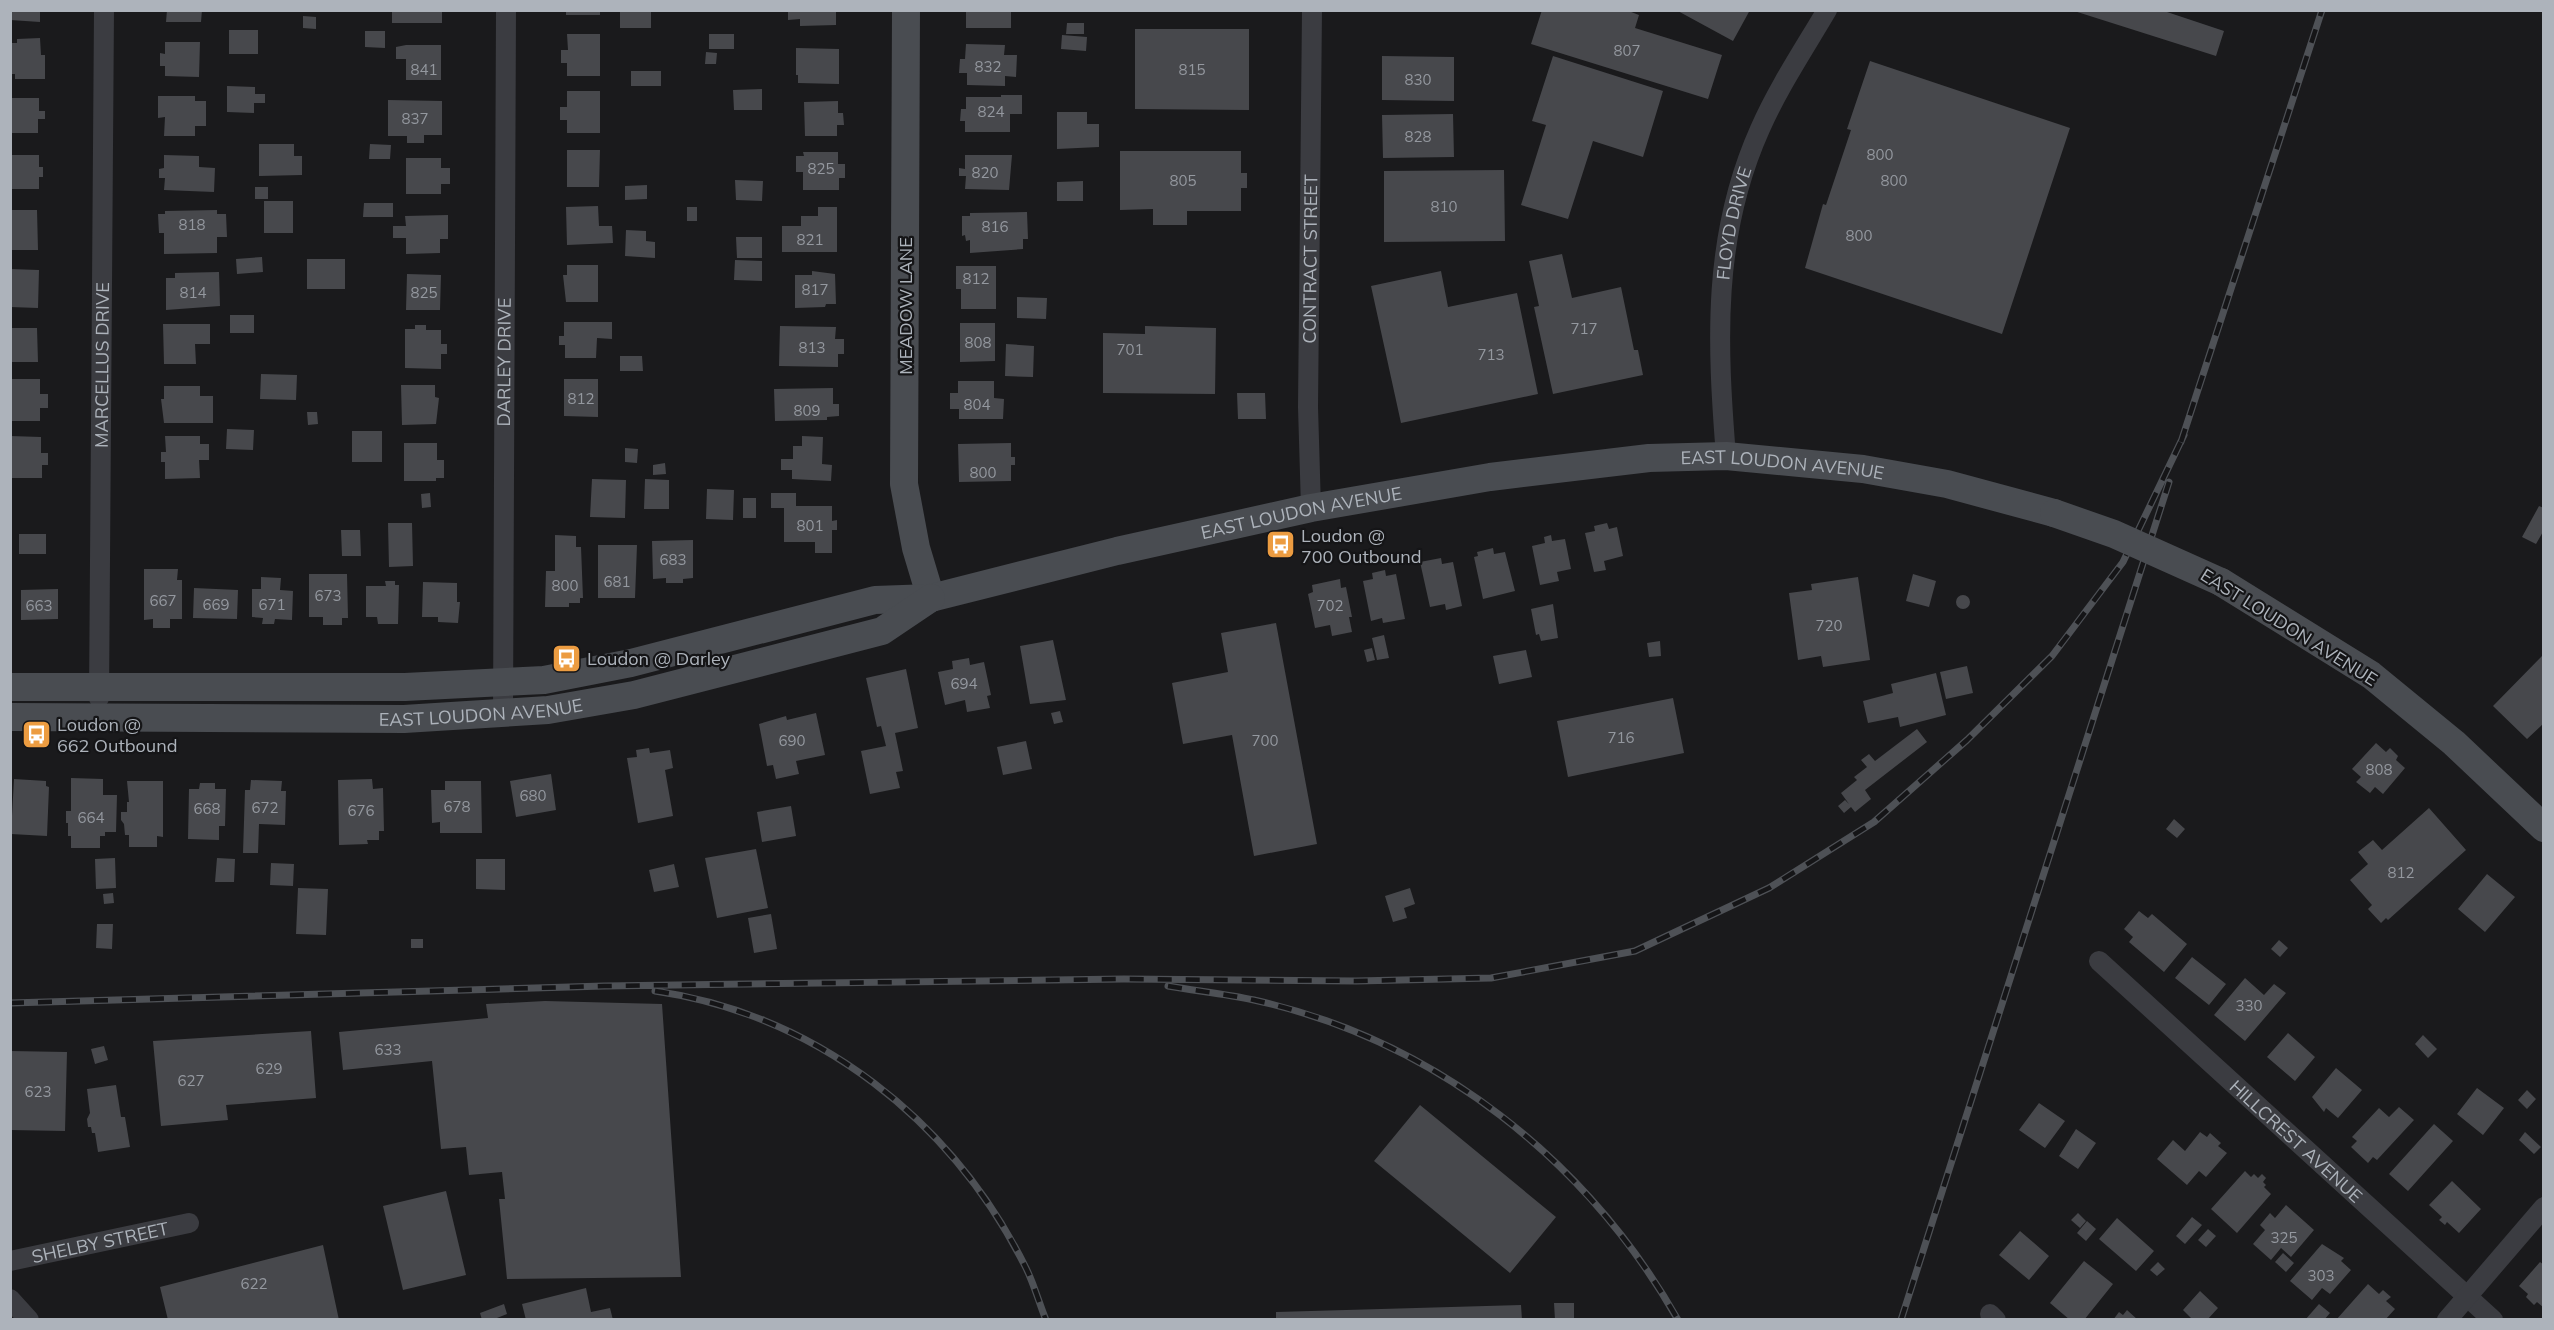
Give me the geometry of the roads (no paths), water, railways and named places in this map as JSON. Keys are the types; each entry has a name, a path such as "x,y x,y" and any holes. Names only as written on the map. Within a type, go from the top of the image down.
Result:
{"main road":[{"name":"MEADOW LANE","path":"906,10 904,484 916,548 931,598"},
{"name":"EAST LOUDON AVENUE","path":"10,687 503,684 544,680 631,663 875,600 931,598 1117,551 1311,508 1557,467 1649,458 1726,456 1873,471 1947,484 2054,513 2114,534 2222,582 2371,675 2454,743 2542,822"},
{"name":"EAST LOUDON AVENUE","path":"10,717 404,719 548,710 634,695 882,631 931,598"}],"street":[{"name":"MARCELLUS DRIVE","path":"99,718 104,10"},
{"name":"DARLEY DRIVE","path":"503,714 507,10"},
{"name":"CONTRACT STREET","path":"1311,508 1308,407 1312,10"},
{"name":"FLOYD DRIVE","path":"1726,456 1719,365 1721,276 1726,237 1739,182 1760,129 1827,10"},
{"name":"HILLCREST AVENUE","path":"2099,962 2493,1320"},
{"path":"2447,1320 2544,1207"},
{"name":"SHELBY STREET","path":"10,1262 189,1222"},
{"path":"10,1299 29,1320"}],"railway":[{"path":"2181,442 2322,10"},
{"path":"10,1003 604,986 1124,979 1356,981 1491,978 1635,951 1769,888 1874,822 1967,740 2052,656 2123,562 2184,435"},
{"path":"1901,1320 2169,482"},
{"path":"1168,986 1254,1000 1320,1019 1384,1044 1444,1077 1500,1115 1552,1159 1599,1208 1641,1262 1678,1320"},
{"path":"655,991 715,1004 771,1024 825,1050 874,1083 920,1122 960,1166 996,1215 1032,1280 1046,1320"}],"place":[{"name":"Loudon @ 700 Outbound","path":"1280,545"},
{"name":"Loudon @ Darley","path":"566,658"},
{"name":"Loudon @ 662 Outbound","path":"36,734"}]}
